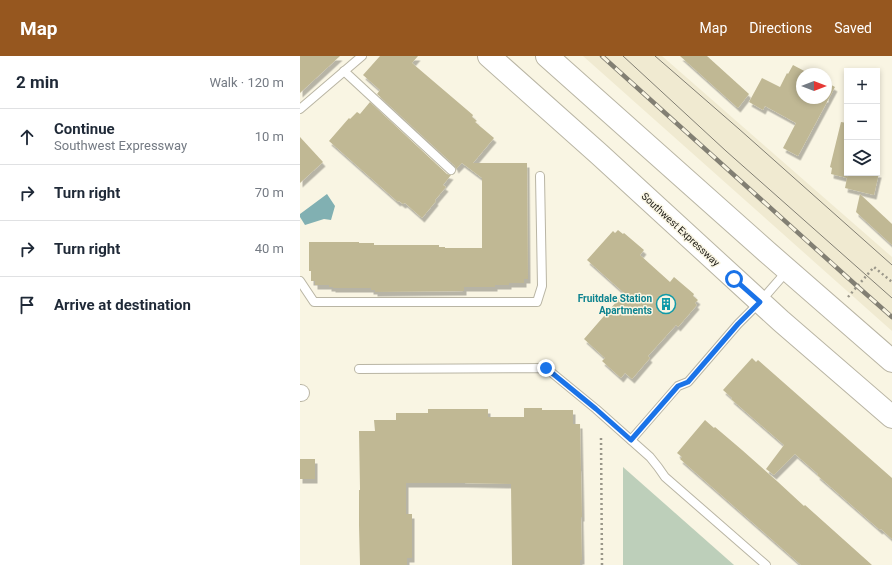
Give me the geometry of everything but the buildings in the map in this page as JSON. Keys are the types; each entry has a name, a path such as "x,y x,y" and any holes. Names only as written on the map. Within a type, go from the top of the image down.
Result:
{"main road":[{"name":"Southwest Expressway","path":"489,56 599,154 780,321 892,417"},
{"path":"547,56 787,270 892,361"}],"lane":[{"path":"300,109 362,56"},
{"path":"344,71 451,170"},
{"path":"300,281 314,302 537,302 542,286 540,176"},
{"path":"631,440 678,386 688,382 787,270"},
{"path":"359,369 546,368 596,409 650,457 665,477 766,565"}],"path":[{"path":"848,297 874,267 892,282"},
{"path":"601,438 602,565"}],"shaded area":[{"path":"583,56 662,56 892,257 892,331"}],"green space":[{"path":"623,467 734,565 623,565"}],"water":[{"path":"327,194 335,206 331,220 324,219 305,225 300,217 300,214"}],"tram line":[{"path":"623,56 726,151 892,298"},
{"path":"655,56 892,265"}],"railway":[{"path":"602,56 892,317"}],"place":[{"name":"Fruitdale Station Apartments","path":"666,304"}],"route":[{"path":"546,368 631,440 678,386 688,382 738,324 760,302 734,279"}]}
